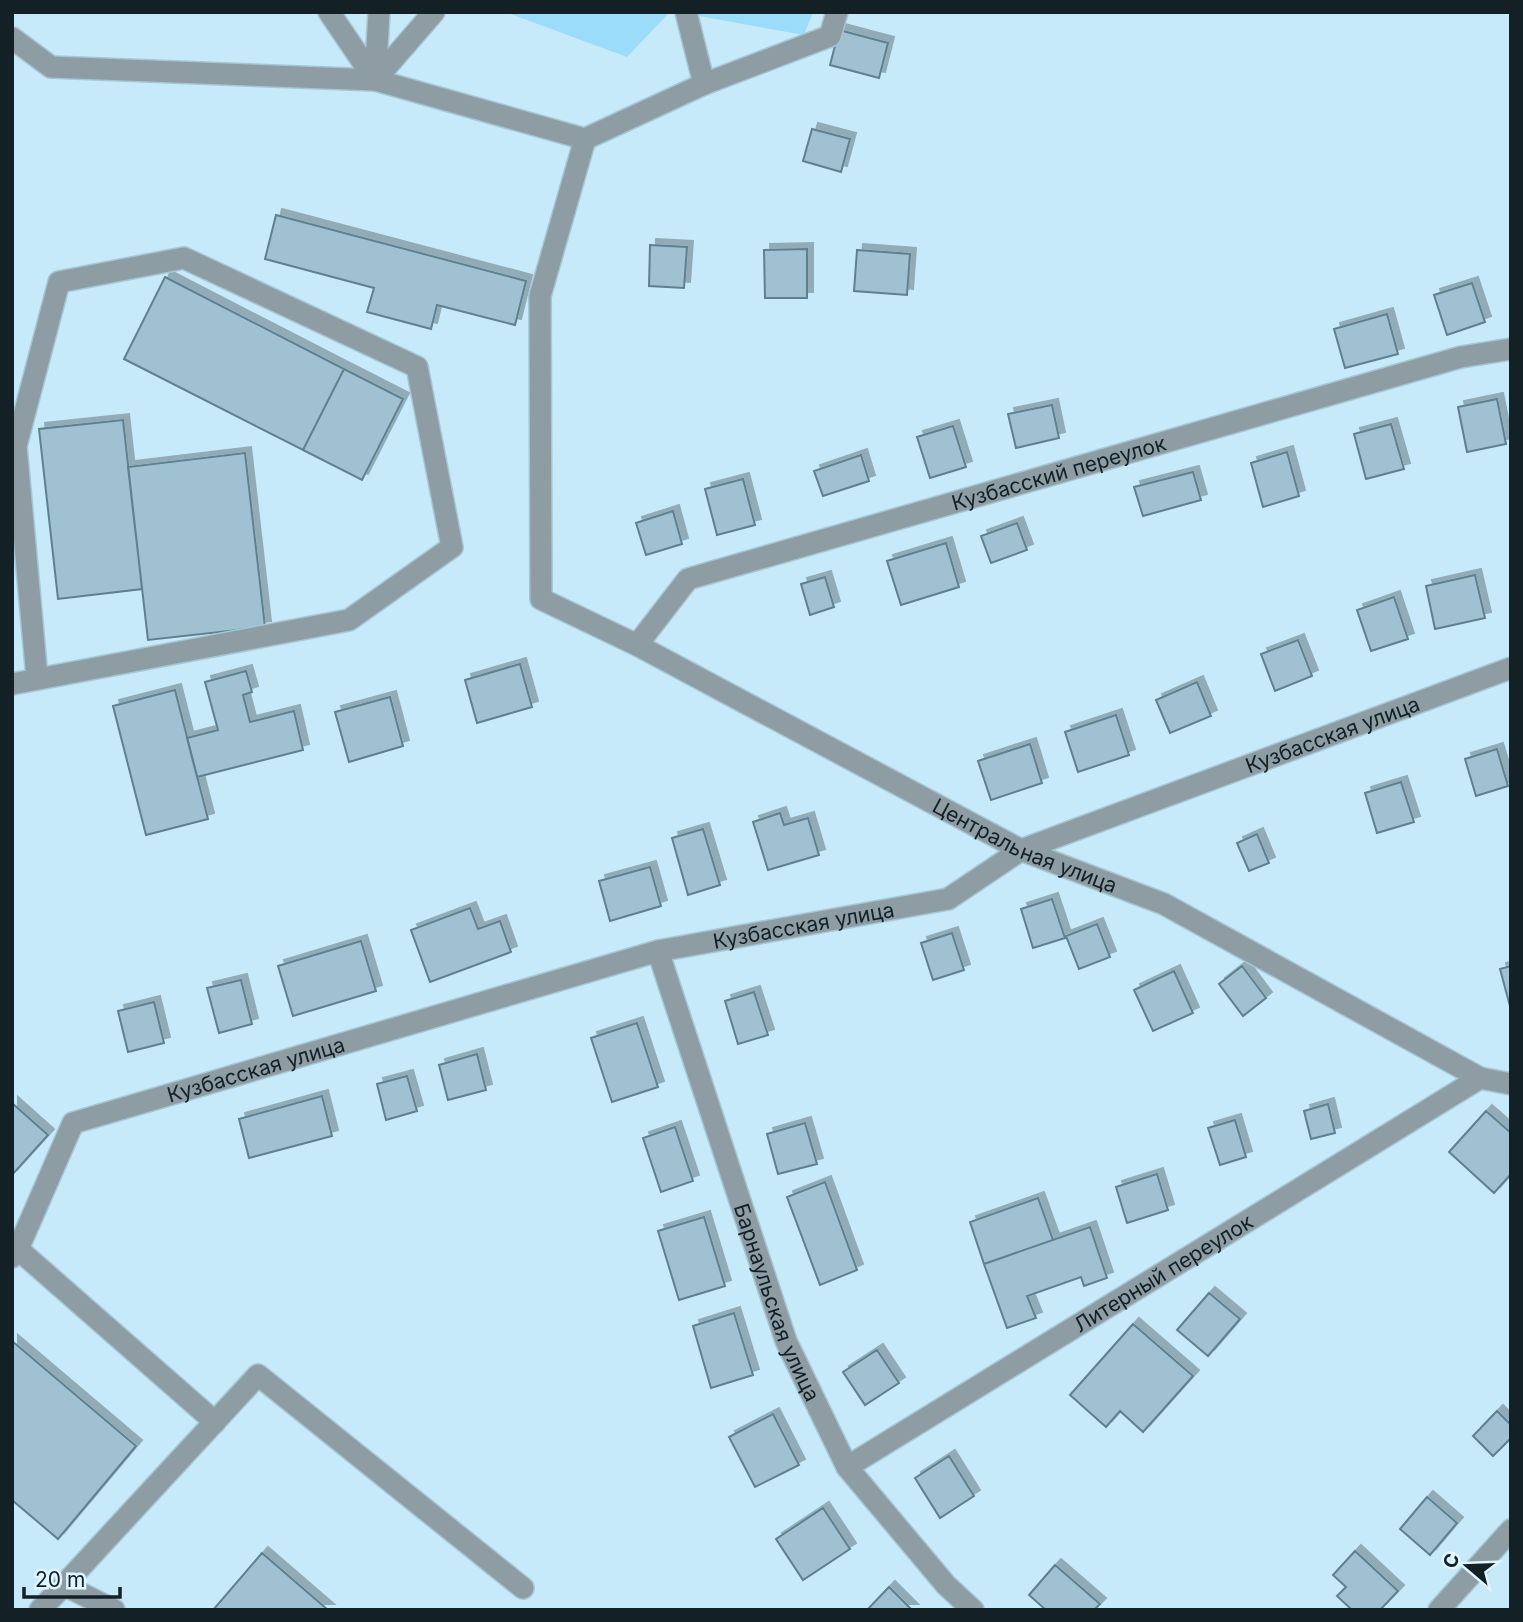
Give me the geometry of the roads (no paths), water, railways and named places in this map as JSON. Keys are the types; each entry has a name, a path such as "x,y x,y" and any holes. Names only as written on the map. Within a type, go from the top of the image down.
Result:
{"street":[{"path":"329,12 375,80"},
{"path":"375,80 379,12"},
{"path":"375,80 434,12"},
{"path":"686,12 704,83"},
{"path":"12,38 51,67 375,80 585,139 704,83 830,36 837,12"},
{"name":"Центральная улица","path":"585,139 540,296 541,599 638,645 1021,850 1164,904 1480,1078 1511,1084"},
{"path":"12,684 349,620 453,547 417,368 184,258 59,282 16,446 37,678"},
{"name":"Кузбасский переулок","path":"638,645 688,579 1461,357 1511,349"},
{"name":"Кузбасская улица","path":"14,1250 73,1123 658,950 948,899 1021,850 1511,668"},
{"name":"Барнаульская улица","path":"658,950 786,1340 847,1467 946,1585 973,1610"},
{"name":"Литерный переулок","path":"847,1467 1480,1078"},
{"path":"14,1250 215,1422"},
{"path":"40,1610 258,1375 523,1588"},
{"path":"1438,1610 1511,1530"},
{"path":"64,1585 114,1610"}]}
